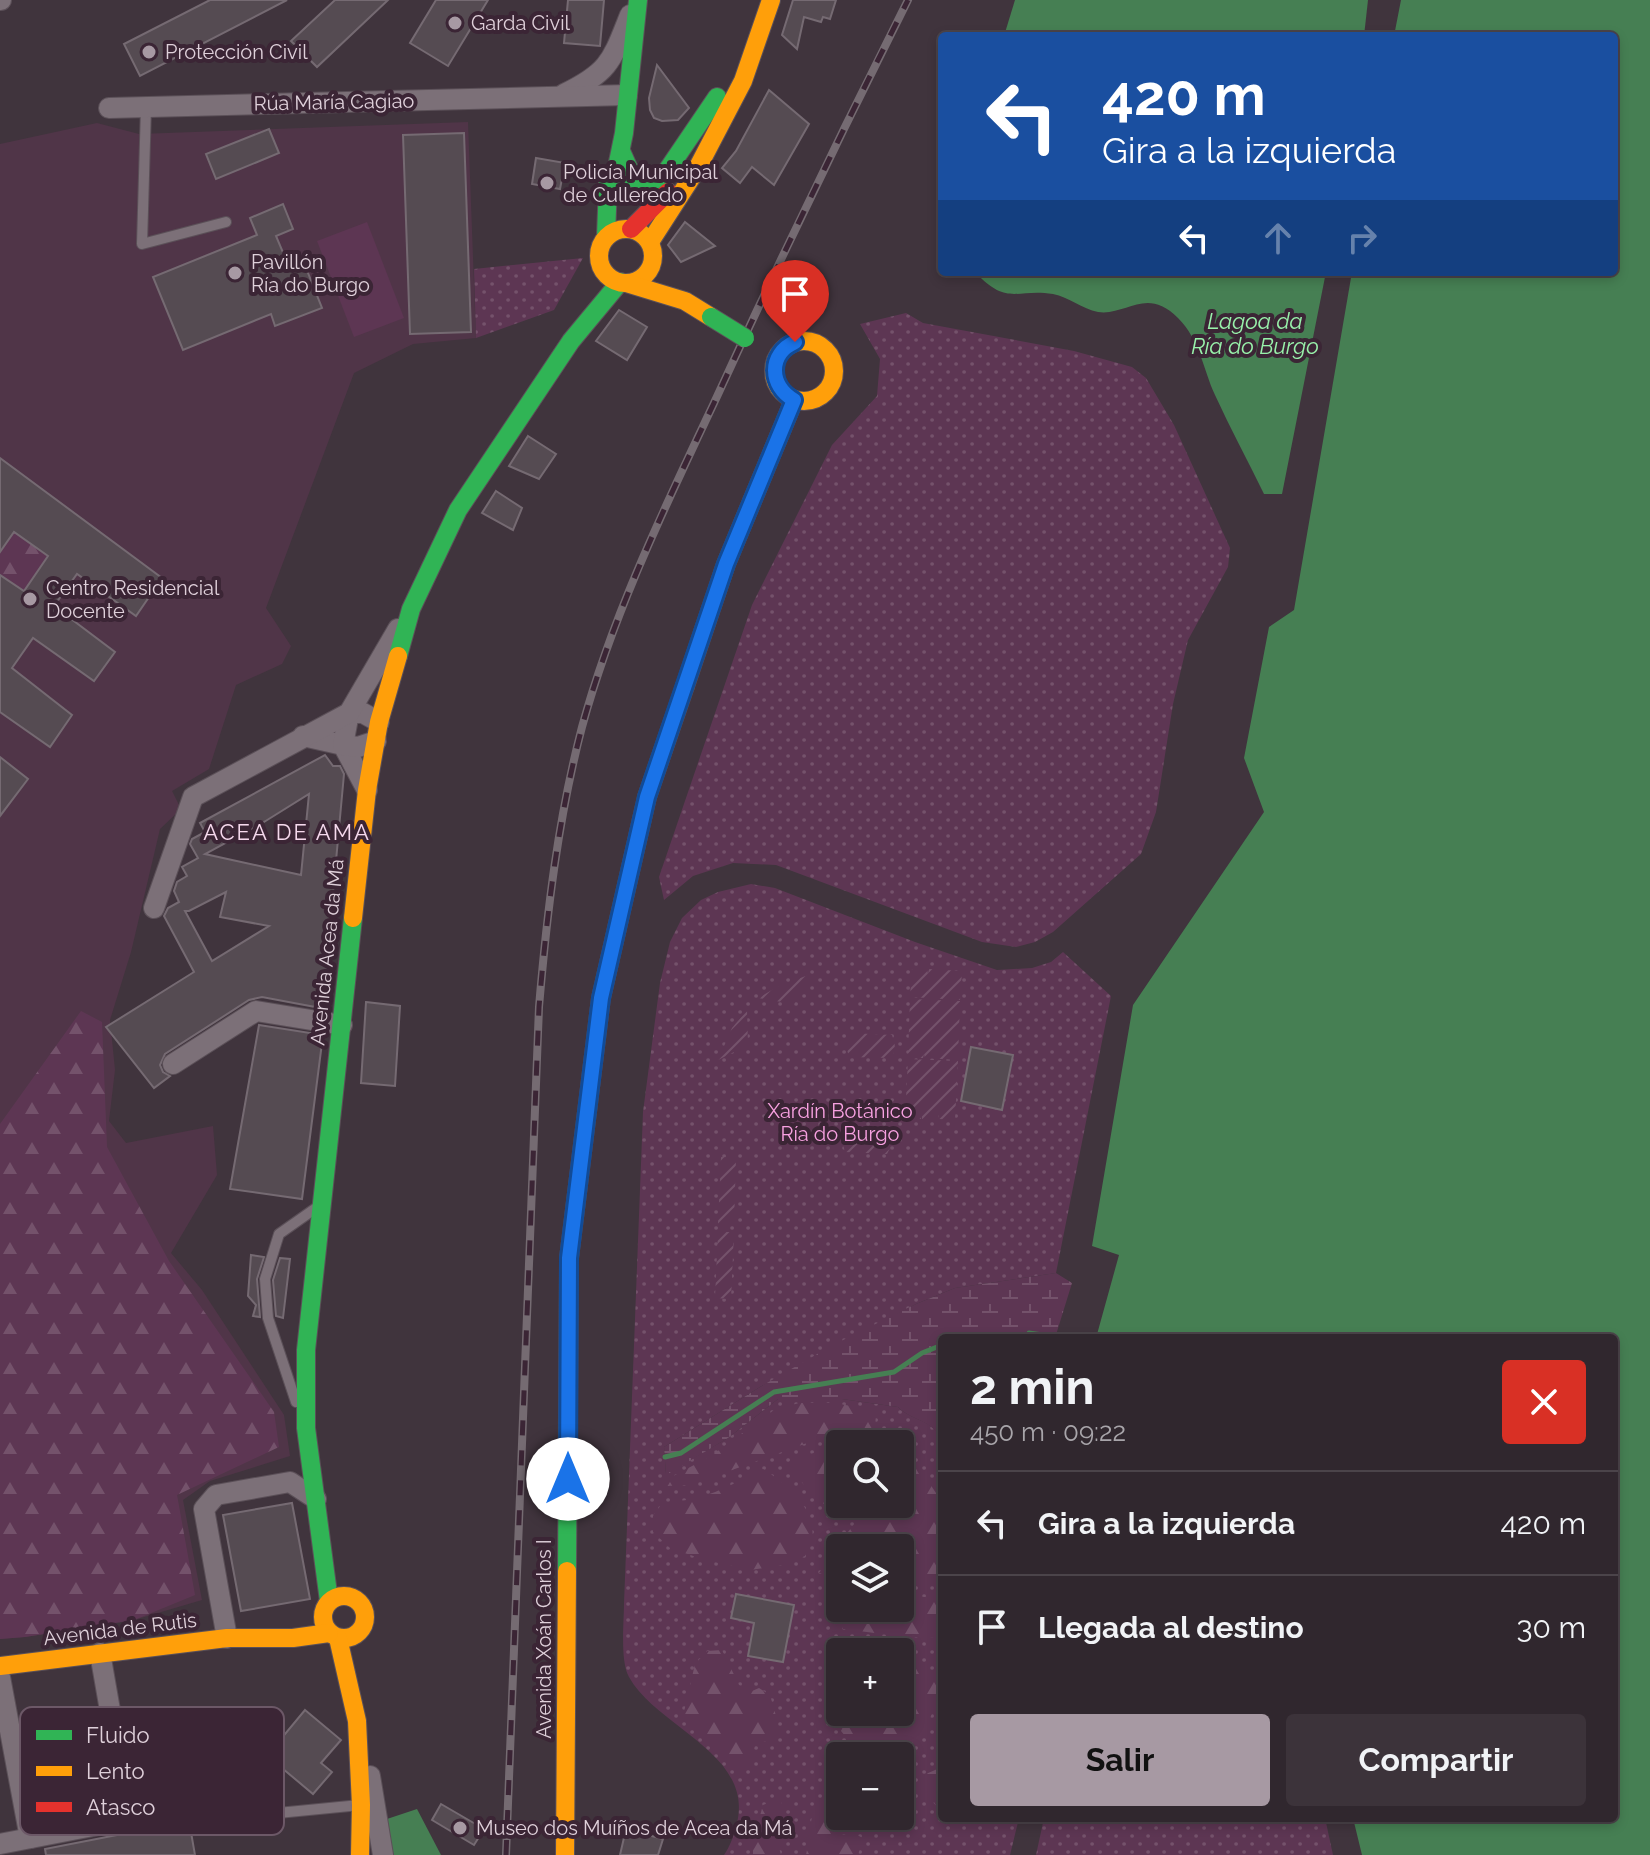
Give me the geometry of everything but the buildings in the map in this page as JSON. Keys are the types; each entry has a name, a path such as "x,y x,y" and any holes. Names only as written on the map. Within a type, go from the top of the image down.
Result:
{"street":[{"path":"620,231 619,159 637,0"},
{"name":"Rúa María Cagiao","path":"558,97 599,76 615,53 637,0"},
{"path":"758,0 737,66 680,173 664,197 599,249 600,264 608,276 685,301 745,338 774,367 778,387 794,400 813,400 822,396 828,390 834,371 829,353 822,346 804,341 781,351 774,367"},
{"path":"623,283 644,276 652,251 743,81 771,0"},
{"path":"619,159 635,181 650,182 662,178 737,66"},
{"name":"Rúa María Cagiao","path":"109,108 627,95"},
{"path":"620,231 639,231 685,301"},
{"name":"Avenida Acea da Má","path":"571,341 586,294 600,264"},
{"name":"Avenida Acea da Má","path":"312,1472 306,1428 306,1350 321,1280 321,1205 367,790 378,732 411,609 458,510 571,341 623,283"},
{"path":"745,338 787,346"},
{"name":"Avenida Xoán Carlos I","path":"565,1855 569,1258 601,998 647,797 726,564 794,400"},
{"path":"367,790 343,745 349,713 411,609"},
{"path":"154,908 193,797 303,736 349,713 363,713 378,732 358,747 303,736"},
{"path":"173,1064 256,1011 342,1025"},
{"path":"312,1472 326,1606 323,1622 333,1635 357,1721 383,1855"},
{"path":"312,1472 354,1598"},
{"path":"236,1638 204,1509 216,1495 290,1482 316,1499"},
{"path":"236,1638 326,1606 341,1596 359,1602 365,1614 361,1648 363,1677 357,1721 360,1855"},
{"path":"236,1638 333,1635 349,1638 361,1648"},
{"name":"Avenida de Rutis","path":"0,1666 236,1638"},
{"path":"100,1653 109,1707"},
{"path":"0,1677 20,1784"},
{"path":"0,1844 46,1835"}],"lane":[{"path":"146,107 142,244 226,222"},
{"path":"306,1428 268,1318 265,1279 279,1234 321,1205"},
{"path":"284,1812 361,1805"}],"shaded area":[{"path":"468,122 476,338 413,344 354,373 266,608 291,646 282,664 236,685 209,769 172,791 181,809 160,829 131,952 110,1020 115,1070 109,1121 126,1143 213,1126 217,1175 171,1253 202,1290 284,1415 290,1456 210,1481 183,1500 202,1600 134,1620 0,1639 0,144 97,123 139,134"}],"green space":[{"path":"367,222 404,318 354,337 317,241"},
{"path":"583,258 554,310 476,338 474,269"},
{"path":"906,313 923,323 1074,351 1132,367 1146,378 1174,425 1230,548 1228,567 1188,640 1173,704 1156,812 1141,854 1053,932 1035,942 1016,947 982,942 776,865 733,863 693,876 664,900 659,877 752,605 832,445 877,396 880,359 860,324"},
{"path":"14,532 48,556 24,591 0,575 0,552"},
{"name":"Xardín Botánico Ría do Burgo","path":"751,884 775,888 997,970 1032,968 1051,962 1063,952 1111,996 1056,1273 955,1288 916,1304 760,1387 664,1447 666,1474 728,1438 778,1399 842,1399 898,1407 938,1433 938,1822 1018,1822 1010,1855 724,1855 736,1827 739,1802 732,1780 719,1761 643,1695 626,1670 623,1652 624,1604 643,1112 660,983 670,942 682,918 701,900 718,892"},
{"path":"912,969 927,969 928,974 929,969 962,971 960,1000 910,997"},
{"path":"811,974 794,1004 758,998 779,986"},
{"path":"910,999 960,1001 958,1060 925,1058 924,1054 923,1058 908,1058"},
{"path":"747,1010 748,1045 718,1060 732,1028"},
{"path":"81,1011 102,1022 107,1147 169,1261 274,1412 279,1447 177,1495 195,1595 134,1620 0,1639 0,1124"},
{"path":"850,1033 892,1035 893,1055 891,1058 849,1057 845,1042"},
{"path":"908,1059 958,1061 955,1120 939,1119 939,1114 938,1120 922,1119 922,1102 921,1119 905,1118"},
{"path":"845,1129 888,1130 890,1148 887,1154 845,1152 841,1137"},
{"path":"721,1157 736,1158 734,1224 718,1224"},
{"path":"718,1232 734,1232 731,1299 715,1298"},
{"path":"1056,1273 1072,1283 1056,1334 938,1334 938,1434 898,1407 842,1399 778,1399 728,1438 666,1475 664,1447 833,1345 955,1288"},
{"path":"799,1403 833,1403 876,1410 875,1430 826,1430 826,1436 690,1485 665,1486 662,1482 711,1456 774,1410"},
{"path":"826,1449 826,1506 783,1464"},
{"path":"914,1465 938,1496 938,1573 928,1582 914,1582 914,1534 846,1534 859,1518 914,1518"},
{"path":"763,1469 798,1498 810,1517 812,1539 805,1556 784,1565 750,1570 670,1548 653,1532 653,1516 663,1502 704,1496"},
{"path":"826,1562 826,1574 819,1573"},
{"path":"938,1593 937,1638 843,1629 839,1622 914,1622 914,1596"},
{"path":"722,1650 739,1685 752,1691 759,1688 770,1695 778,1723 778,1737 755,1745 749,1761 739,1768 734,1768 707,1743 684,1712 695,1664 707,1651"},
{"path":"918,1659 934,1675 938,1700 919,1743 850,1742 841,1731 842,1726 914,1726 914,1661"},
{"path":"938,1769 938,1807 922,1792 919,1777"},
{"path":"780,1798 788,1822 777,1840 781,1855 753,1855 753,1841 763,1805"},
{"path":"826,1802 826,1830 841,1830 842,1835 853,1833 863,1838 858,1855 806,1855 816,1807"},
{"path":"1043,1822 1326,1822 1333,1855 1036,1855"}],"water":[{"path":"1015,0 1368,0 1364,32 1005,32"},
{"path":"1401,0 1650,0 1650,1855 1362,1855 1354,1822 1618,1822 1618,1334 1097,1334 1119,1255 1092,1246 1133,1005 1264,812 1244,758 1269,627 1294,610 1351,276 1618,276 1618,32 1395,32"},
{"name":"Lagoa da Ría do Burgo","path":"979,276 1325,276 1282,494 1264,494 1215,395 1191,336 1167,309 1146,303 1098,312 1053,294 1004,293"},
{"path":"417,1809 441,1855 393,1855 387,1819"}],"waterway":[{"path":"1029,1334 1036,1334"},
{"path":"665,1457 681,1453 774,1392 894,1372 922,1353 938,1347"}],"railway":[{"path":"506,1855 539,1007 554,866 566,796 595,685 624,603 658,522 785,251 908,0"}],"traffic: fast":[{"path":"606,236 608,183 617,167 624,133 638,0"},
{"path":"621,151 633,178 644,182 662,178 717,97"},
{"path":"398,656 411,609 458,510 571,341 620,282"},
{"path":"711,317 745,338"},
{"path":"567,1571 569,1258 601,998 647,797 685,686"},
{"path":"329,1601 306,1428 306,1350 353,918"}],"traffic: slow":[{"path":"650,242 697,169 743,81 771,0"},
{"path":"626,229 645,237 653,256 645,275 626,283 607,275 599,256 607,237 626,229"},
{"path":"626,283 685,301 711,317"},
{"path":"804,341 816,343 825,350 832,359 834,371 832,383 825,392 816,399 804,401 792,399 783,392 776,383 774,371 776,359 783,350 792,343 804,341"},
{"path":"353,918 367,790 379,722 398,656"},
{"path":"565,1855 567,1571"},
{"path":"344,1596 359,1602 365,1617 359,1632 344,1638 329,1632 323,1617 329,1602 344,1596"},
{"path":"0,1666 227,1638 293,1638 329,1633"},
{"path":"338,1638 357,1721 360,1855"}],"traffic: jam":[{"path":"631,229 668,192"},
{"path":"685,686 726,564 794,400"}],"place":[{"name":"Garda Civil","path":"455,23"},
{"name":"Protección Civil","path":"149,52"},
{"name":"Policía Municipal de Culleredo","path":"547,183"},
{"name":"Pavillón Ría do Burgo","path":"235,273"},
{"name":"Centro Residencial Docente","path":"30,599"},
{"name":"Museo dos Muíños de Acea da Má","path":"460,1828"}],"district":[{"name":"ACEA DE AMA","path":"287,832"}],"route":[{"path":"568,1479 569,1258 601,998 647,797 726,564 794,400 778,387 774,367 781,351 795,342"}]}
